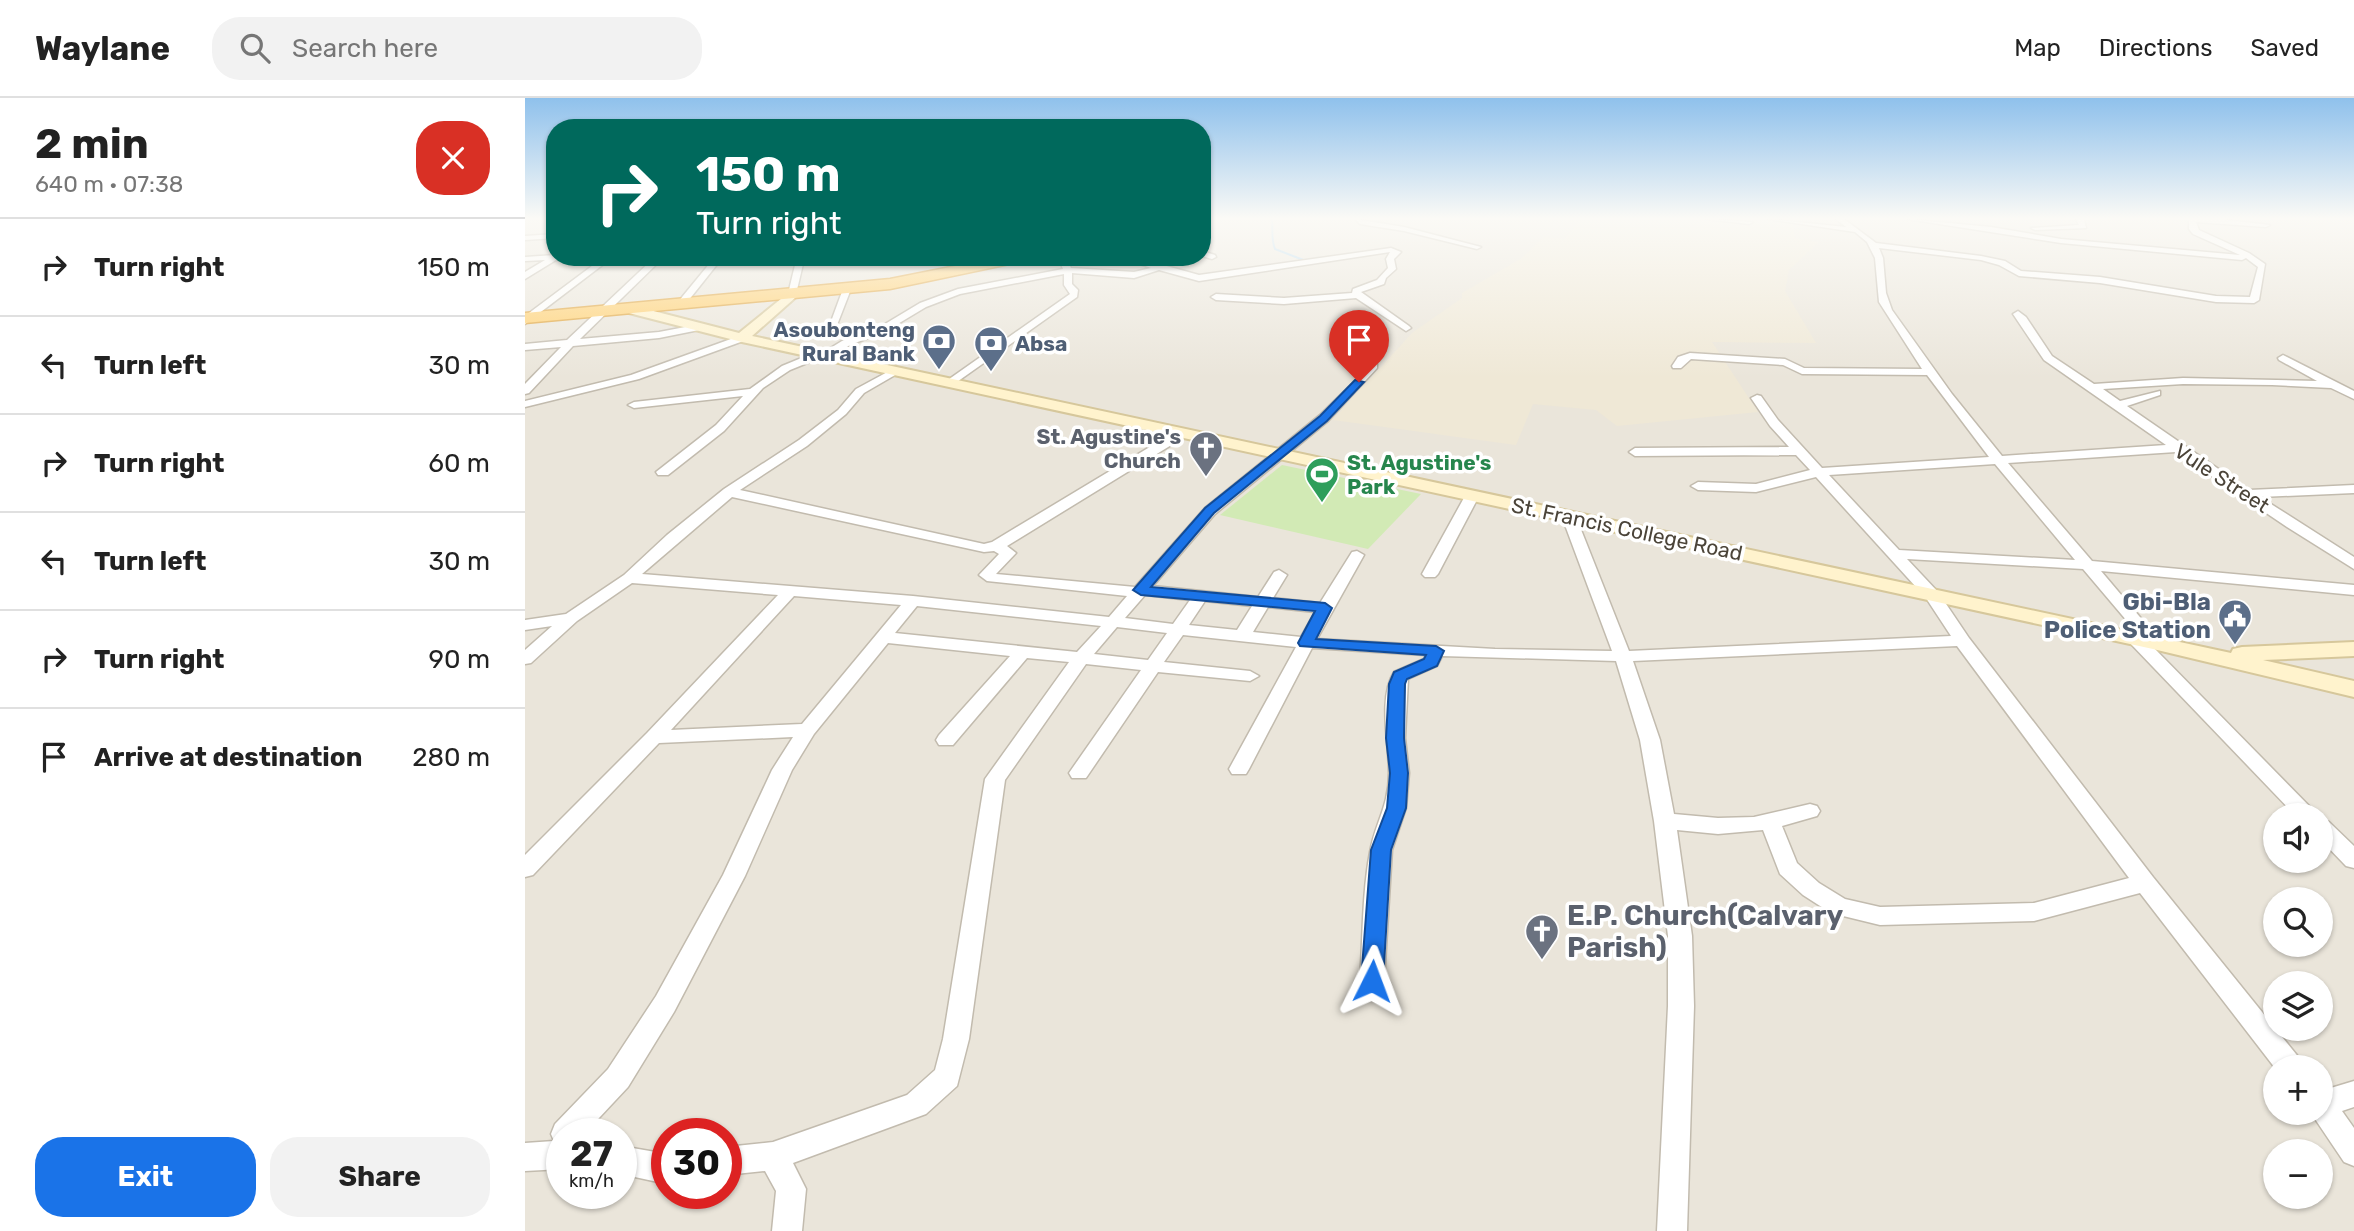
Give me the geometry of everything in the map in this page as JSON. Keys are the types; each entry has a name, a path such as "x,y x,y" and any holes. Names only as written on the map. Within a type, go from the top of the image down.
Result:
{"highway":[{"path":"527,319 847,289 956,272"}],"main road":[{"path":"742,338 792,294"},
{"name":"St. Francis College Road","path":"631,309 742,338 2354,688"},
{"path":"2214,656 2354,649"}],"street":[{"path":"527,319 589,272"},
{"path":"525,391 645,272"},
{"path":"681,304 707,272"},
{"path":"792,294 797,272"},
{"path":"663,472 708,439 752,392 786,368 883,329 923,305 958,292 1063,272"},
{"path":"950,382 1074,295 1074,290 1068,285 1068,272"},
{"path":"1099,272 1134,275 1145,272"},
{"path":"1174,272 1199,278 1246,272"},
{"path":"1358,295 1358,289 1381,282 1382,277 1389,272"},
{"path":"1879,272 1879,290 1886,307 1927,372 2087,565 2145,641 2297,803"},
{"path":"2017,272 2100,280 2163,292 2247,302 2256,298 2261,272"},
{"path":"951,273 958,292"},
{"path":"832,325 847,289"},
{"path":"1216,297 1296,301 1358,295 1406,328"},
{"name":"Vule Street","path":"2018,314 2031,328 2046,356 2176,448 2354,564"},
{"path":"525,347 659,335 701,327"},
{"path":"525,404 635,377 742,338"},
{"path":"1677,366 1682,359 1690,356 1784,362 1802,371 1927,372"},
{"path":"2283,358 2354,396"},
{"path":"742,1159 773,1156 916,1105 947,1077 956,1039 995,779 1081,658 1210,511 1324,418 1373,366"},
{"path":"525,659 571,618 629,578 672,538 729,492 803,443 842,412 860,391 897,370"},
{"path":"2093,387 2148,381 2227,379 2333,385"},
{"path":"634,405 752,392"},
{"path":"2118,405 2156,393"},
{"path":"1757,398 1774,423 1932,595 1962,640 2145,883 2281,1055"},
{"path":"729,492 983,548 996,546 1182,433"},
{"path":"1697,486 1756,488 1819,472 2176,448"},
{"path":"1635,452 1800,451"},
{"path":"2246,494 2354,489"},
{"path":"1430,574 1472,496"},
{"path":"1570,517 1623,656 1650,740 1665,821 1680,936 1681,978 1672,1231"},
{"path":"996,546 1009,553 989,572 987,575 992,578 1325,608"},
{"path":"2334,551 2354,550"},
{"path":"1896,554 2087,565 2354,590"},
{"path":"1239,769 1325,608 1357,555"},
{"path":"1243,636 1279,575"},
{"path":"629,578 913,601 1306,643 1436,651 1623,656 1962,640"},
{"path":"525,869 654,737 791,590"},
{"path":"1079,773 1201,597"},
{"path":"580,1118 618,1078 665,1004 734,876 782,769 807,730 913,601"},
{"path":"525,625 571,618"},
{"path":"881,637 1249,676"},
{"path":"1372,981 1381,850 1396,808 1399,773 1395,738 1397,684 1400,676 1431,662 1436,651"},
{"path":"946,740 1023,652"},
{"path":"654,737 807,730"},
{"path":"1665,821 1718,826 1754,825 1810,811"},
{"path":"1770,821 1789,868 1811,889 1839,907 1880,916 2034,912 2145,883"},
{"path":"2333,839 2354,859"},
{"path":"2333,1100 2354,1094"},
{"path":"2333,1121 2354,1152"},
{"path":"773,1156 791,1189 787,1231"}],"shaded area":[{"path":"525,272 2354,272 2354,1231 525,1231"},
{"path":"1498,272 1789,272 1785,291 1816,343 1712,342 1758,412 1617,426 1596,410 1533,404 1516,445 1333,420 1412,333 1462,298 1462,293"}],"green space":[{"name":"St. Agustine's Park","path":"1282,465 1421,494 1368,549 1220,515"}],"place":[{"name":"Asoubonteng Rural Bank","path":"939,371"},
{"name":"Absa","path":"991,373"},
{"name":"St. Agustine's Church","path":"1206,478"},
{"name":"St. Agustine's Park","path":"1322,504"},
{"name":"Gbi-Bla Police Station","path":"2235,646"},
{"name":"E.P. Church(Calvary Parish)","path":"1542,961"}],"route":[{"path":"1359,382 1324,418 1210,511 1141,590 1325,608 1306,643 1436,651 1431,662 1424,667 1407,671 1400,676 1397,684 1395,738 1399,773 1396,808 1381,850 1372,981"}]}
